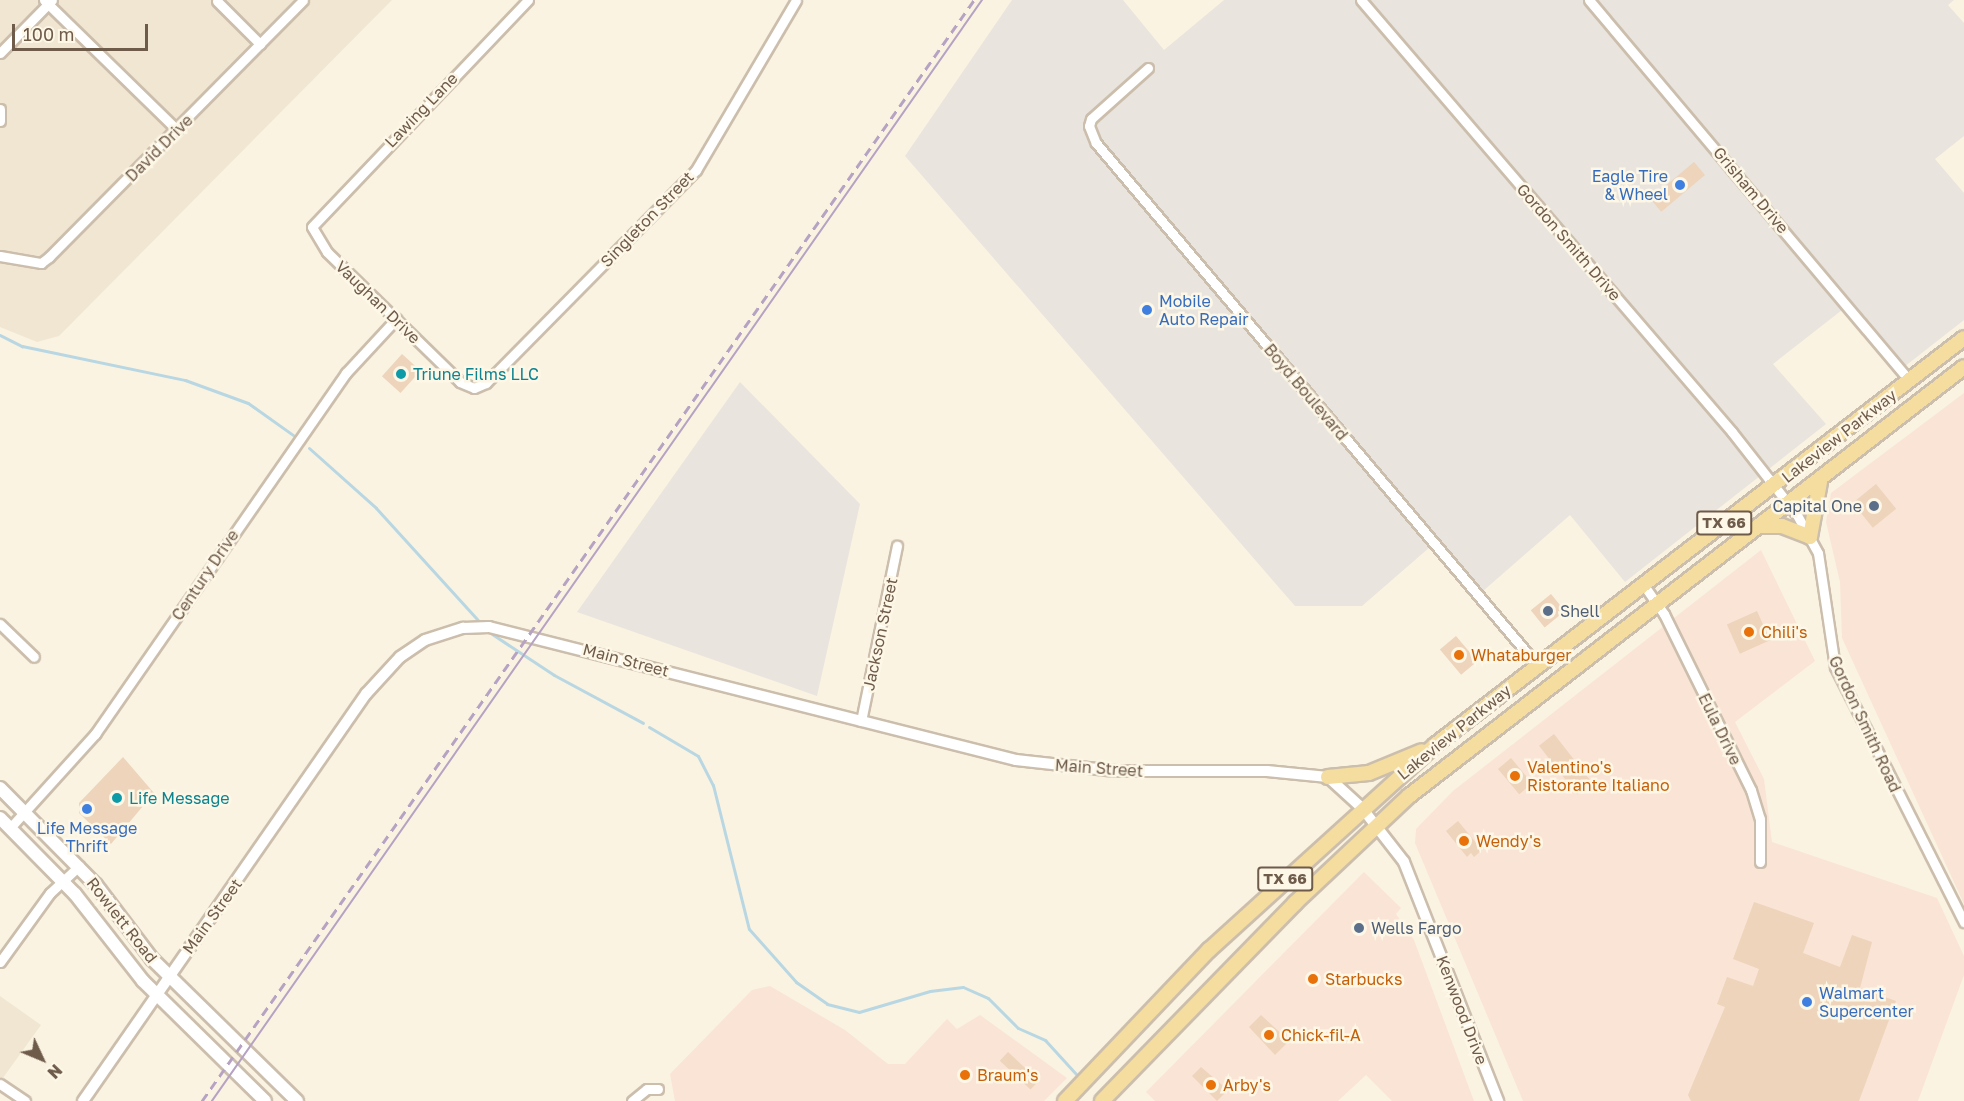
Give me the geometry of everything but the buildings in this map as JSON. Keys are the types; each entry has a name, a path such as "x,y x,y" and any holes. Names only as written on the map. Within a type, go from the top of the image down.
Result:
{"main road":[{"name":"Lakeview Parkway","path":"1065,1101 1158,1004 1362,808 1435,745 1642,584 1776,485 1964,338"},
{"name":"Lakeview Parkway","path":"1101,1101 1376,824 1547,687 1821,480 1964,367"},
{"path":"1910,381 1923,399"},
{"path":"1759,526 1782,526 1810,537 1813,503 1821,480"},
{"path":"1538,666 1560,677"},
{"path":"1538,666 1547,687"},
{"path":"1328,777 1369,773 1435,745"},
{"name":"Rowlett Road","path":"0,788 79,866 169,976 297,1101"},
{"name":"Rowlett Road","path":"0,818 63,881 156,995 265,1101"},
{"path":"1158,1004 1178,1023"}],"street":[{"name":"David Drive","path":"0,256 41,263 49,257 303,0"},
{"name":"Lawing Lane","path":"315,221 528,0"},
{"name":"Singleton Street","path":"486,384 696,170 796,0"},
{"name":"Gordon Smith Drive","path":"1361,0 1776,485"},
{"name":"Grisham Drive","path":"1589,0 1910,381"},
{"path":"0,53 48,1 177,130"},
{"path":"217,1 260,44"},
{"name":"Boyd Boulevard","path":"1148,68 1096,113 1089,126 1096,142 1538,666"},
{"path":"0,109 0,121"},
{"name":"Vaughan Drive","path":"315,221 317,241 460,382 474,388 486,384"},
{"name":"Century Drive","path":"10,828 95,734 345,373 396,319"},
{"name":"Gordon Smith Road","path":"1776,485 1810,537 1826,587 1829,646 1835,667 1964,922"},
{"name":"Jackson Street","path":"861,721 897,546"},
{"name":"Eula Drive","path":"1642,584 1657,602 1751,790 1760,819 1760,862"},
{"path":"0,624 34,657"},
{"name":"Main Street","path":"83,1101 366,694 400,657 436,635 463,628 502,627 986,755 1065,768 1268,771 1328,777"},
{"path":"1328,777 1376,824"},
{"name":"Kenwood Drive","path":"1376,824 1404,862 1498,1101"},
{"path":"0,962 63,881 79,866"},
{"path":"0,1084 25,1101"},
{"path":"632,1101 647,1089 658,1089"}],"shaded area":[{"path":"0,0 392,0 59,336 37,342 0,327"},
{"path":"1012,0 1123,0 1164,50 1224,0 1954,0 1948,5 1964,23 1964,136 1935,159 1964,193 1964,320 1895,374 1842,310 1773,364 1826,424 1625,582 1570,515 1475,598 1430,547 1362,606 1295,606 905,156"},
{"path":"740,382 860,504 817,696 577,612"},
{"path":"1964,393 1964,904 1842,638 1840,582 1826,522 1831,493"},
{"path":"1761,550 1815,661 1735,722 1764,779 1772,842 1937,898 1964,956 1964,975 1918,1101 1523,1101 1415,843 1416,829 1453,791"},
{"path":"1364,872 1401,908 1396,914 1414,940 1474,1101 1392,1101 1366,1075 1338,1101 1155,1101 1146,1092"},
{"path":"770,986 845,1030 888,1064 905,1064 947,1019 957,1029 980,1015 1067,1078 1044,1101 675,1101 670,1074 752,990"},
{"path":"0,996 41,1025 0,1082"}],"waterway":[{"path":"0,335 22,346 185,380 248,403 293,435"},
{"path":"309,448 376,508 478,620"},
{"path":"492,634 554,675 643,723"},
{"path":"649,727 698,756 713,785 749,929 796,982 827,1004 859,1012 930,991 963,987 988,998 1018,1028 1045,1040 1076,1074"}],"tram line":[{"path":"212,1101 982,0"}],"railway":[{"path":"202,1101 974,0"}],"place":[{"name":"Eagle Tire & Wheel","path":"1680,185"},
{"name":"Mobile Auto Repair","path":"1147,310"},
{"name":"Triune Films LLC","path":"401,374"},
{"name":"Capital One","path":"1874,506"},
{"name":"Shell","path":"1548,611"},
{"name":"Chili's","path":"1749,632"},
{"name":"Whataburger","path":"1459,655"},
{"name":"Valentino's Ristorante Italiano","path":"1515,776"},
{"name":"Life Message","path":"117,798"},
{"name":"Life Message Thrift","path":"87,809"},
{"name":"Wendy's","path":"1464,841"},
{"name":"Wells Fargo","path":"1359,928"},
{"name":"Starbucks","path":"1313,979"},
{"name":"Walmart Supercenter","path":"1807,1002"},
{"name":"Chick-fil-A","path":"1269,1035"},
{"name":"Braum's","path":"965,1075"},
{"name":"Arby's","path":"1211,1085"}]}
